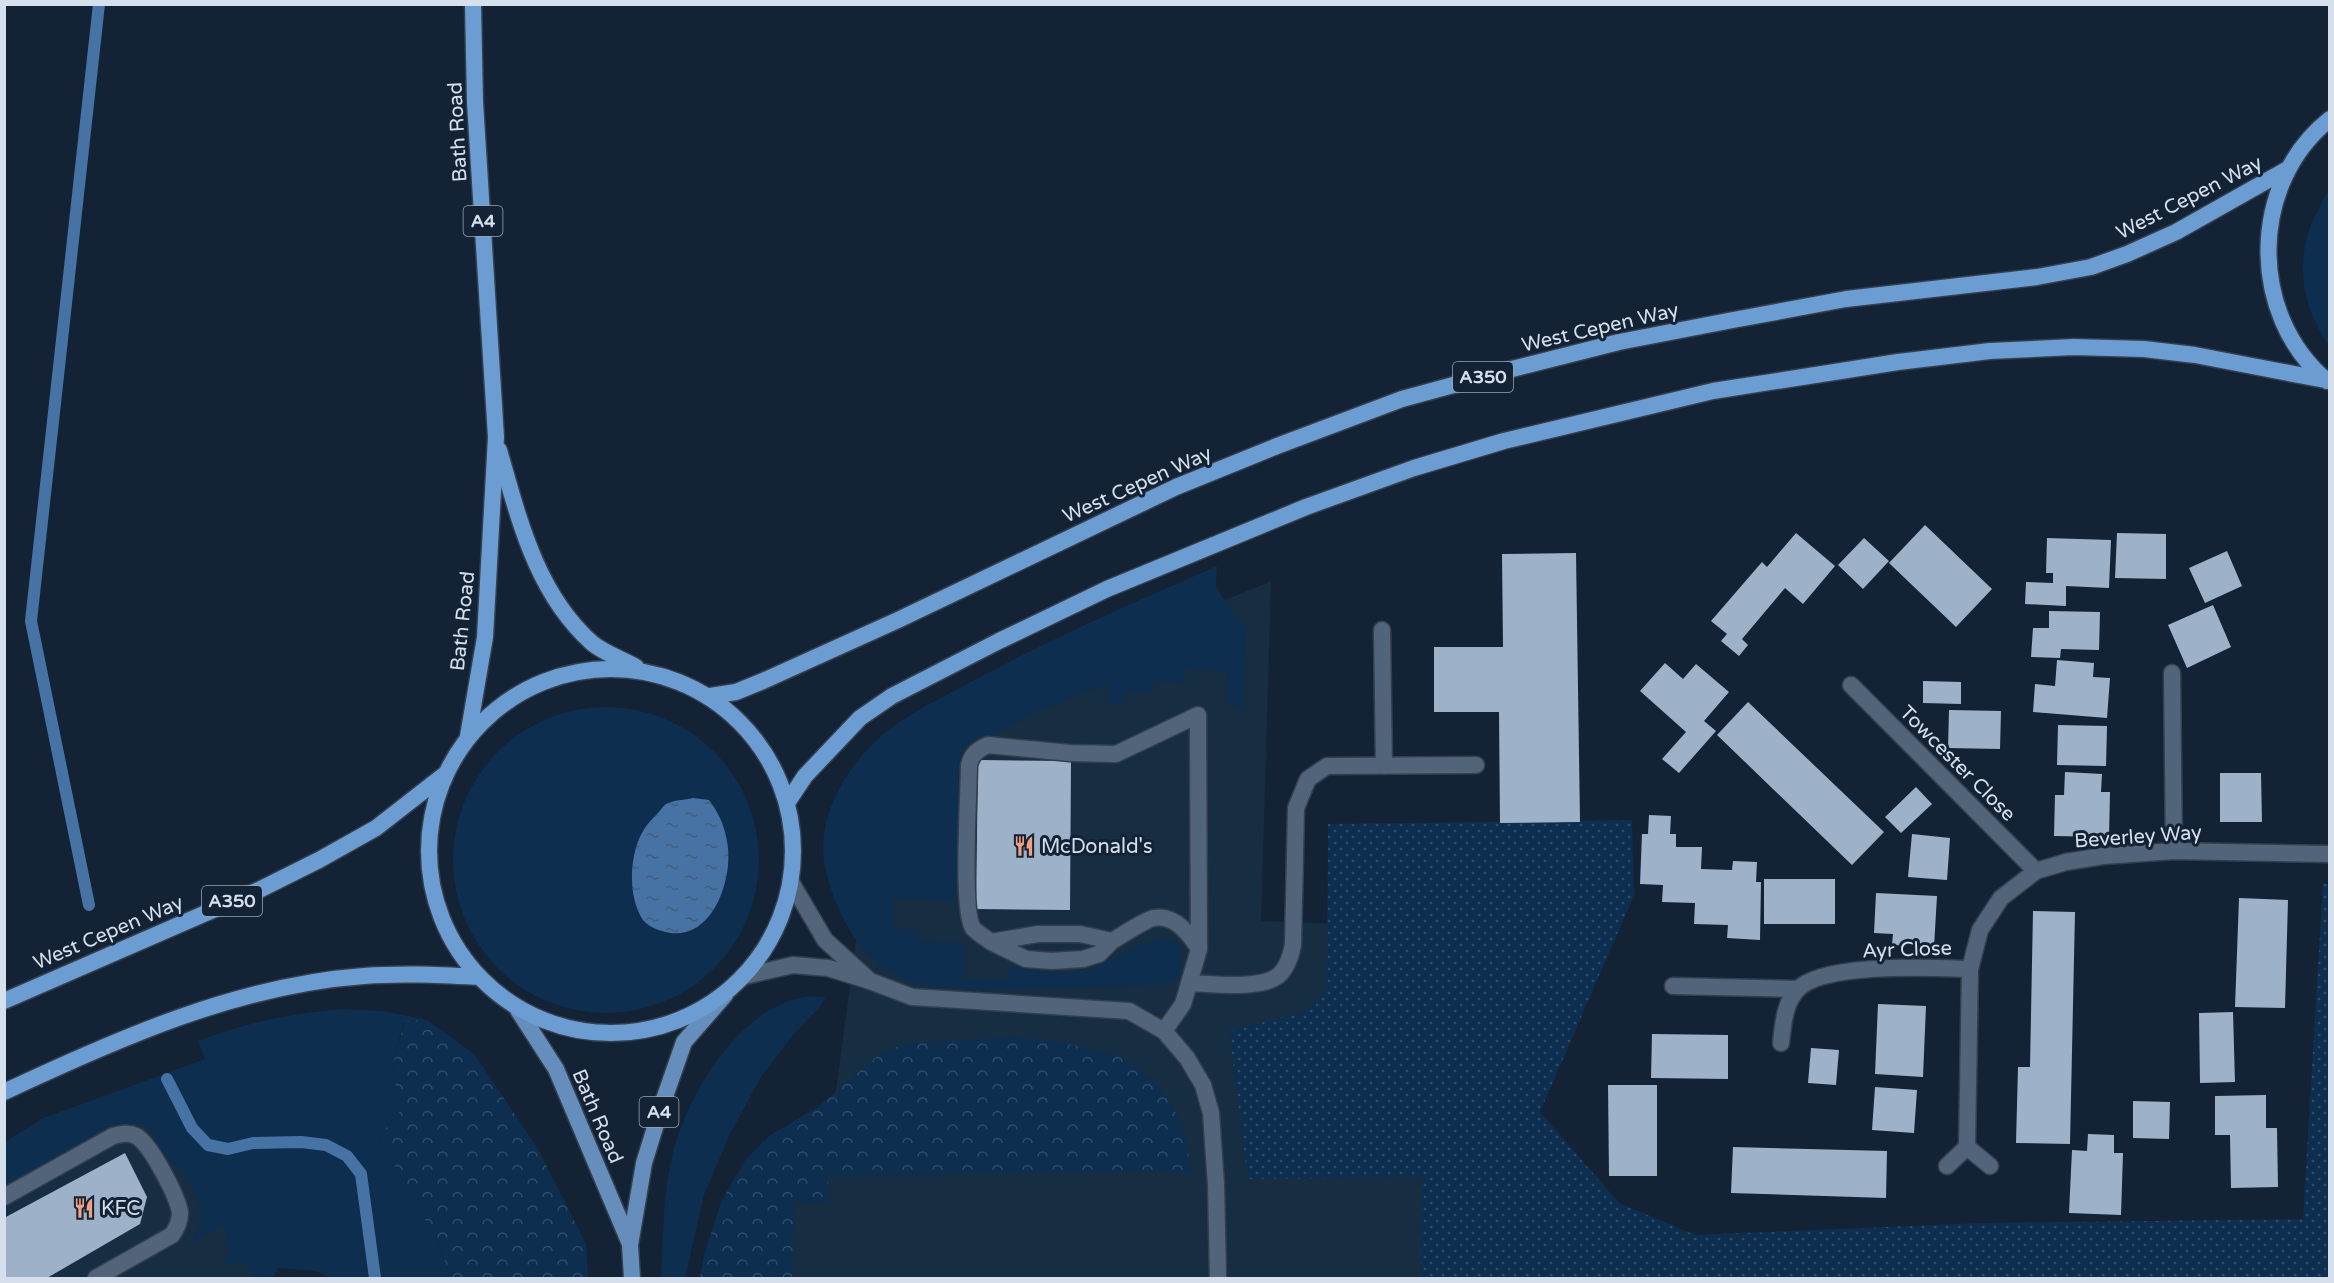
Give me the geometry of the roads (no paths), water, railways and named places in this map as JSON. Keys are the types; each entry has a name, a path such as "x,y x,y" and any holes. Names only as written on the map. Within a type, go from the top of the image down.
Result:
{"highway":[{"name":"Bath Road","path":"468,736 485,637 496,438 475,102 473,4"},
{"path":"2327,381 2295,345 2275,304 2267,259 2271,213 2286,170 2315,131 2330,119"},
{"name":"West Cepen Way","path":"710,696 736,692 898,620 1176,488 1277,446 1402,399 1608,345 1733,320 1846,299 2037,277 2091,267 2176,232 2286,170"},
{"path":"787,803 805,776 861,718 892,696 1107,588 1306,507 1414,468 1504,441 1713,391 1898,362 1990,351 2074,347 2144,348 2195,355 2327,381"},
{"name":"Bath Road","path":"496,438 524,535 554,600 593,644 641,670"},
{"path":"593,668 641,670 677,680 710,696 748,729 776,770 787,803 794,850 791,882 775,933 745,976 724,995 677,1022 624,1034 569,1030 518,1010 478,977 446,930 429,876 430,819 444,776 468,736 502,703 545,679 593,668"},
{"name":"West Cepen Way","path":"4,1000 261,889 319,860 376,828 444,776"},
{"path":"4,1092 135,1035 243,997 306,983 362,976 418,974 478,977"}],"main road":[{"name":"Bath Road","path":"632,1278 630,1245 644,1163 684,1042 724,995"},
{"name":"Bath Road","path":"518,1010 556,1069 630,1245"}],"street":[{"path":"1382,630 1384,766"},
{"path":"2172,673 2174,850"},
{"name":"Towcester Close","path":"1851,685 2036,871"},
{"path":"1164,1031 1183,1004 1199,949 1198,715 1116,754 1070,753 988,745 978,750 969,765 966,897 973,929 992,942 1026,959 1052,961 1083,959 1099,954 1112,941 1155,918 1169,920 1187,930 1199,949"},
{"path":"1190,983 1259,983 1270,980 1282,972 1291,956 1293,945 1296,808 1308,779 1327,766 1476,765"},
{"name":"Beverley Way","path":"1967,1147 1970,969 1980,930 2001,898 2036,871 2066,862 2174,850 2330,854"},
{"path":"791,882 825,940 870,981"},
{"path":"992,942 1038,934 1080,934 1112,941"},
{"path":"745,976 793,965 828,968 912,997 1129,1011 1164,1031 1187,1058 1203,1085 1211,1113 1216,1185 1218,1278"},
{"name":"Ayr Close","path":"1797,989 1822,976 1883,967 1970,969"},
{"path":"1673,986 1797,989 1785,1012 1780,1043"},
{"path":"4,1197 113,1136 129,1134 145,1143 178,1204 180,1220 172,1235 96,1278"},
{"path":"1947,1166 1967,1147 1990,1166"}],"water":[{"path":"693,798 709,800 724,829 728,850 725,882 717,903 704,922 686,932 662,931 647,924 638,910 632,886 633,861 646,826 665,805"}],"waterway":[{"path":"89,905 31,621 99,4"},
{"path":"167,1079 192,1128 208,1145 228,1149 253,1143 301,1142 326,1145 347,1156 361,1174 375,1278"}],"place":[{"name":"McDonald's","path":"1024,846"},
{"name":"KFC","path":"84,1208"}]}
